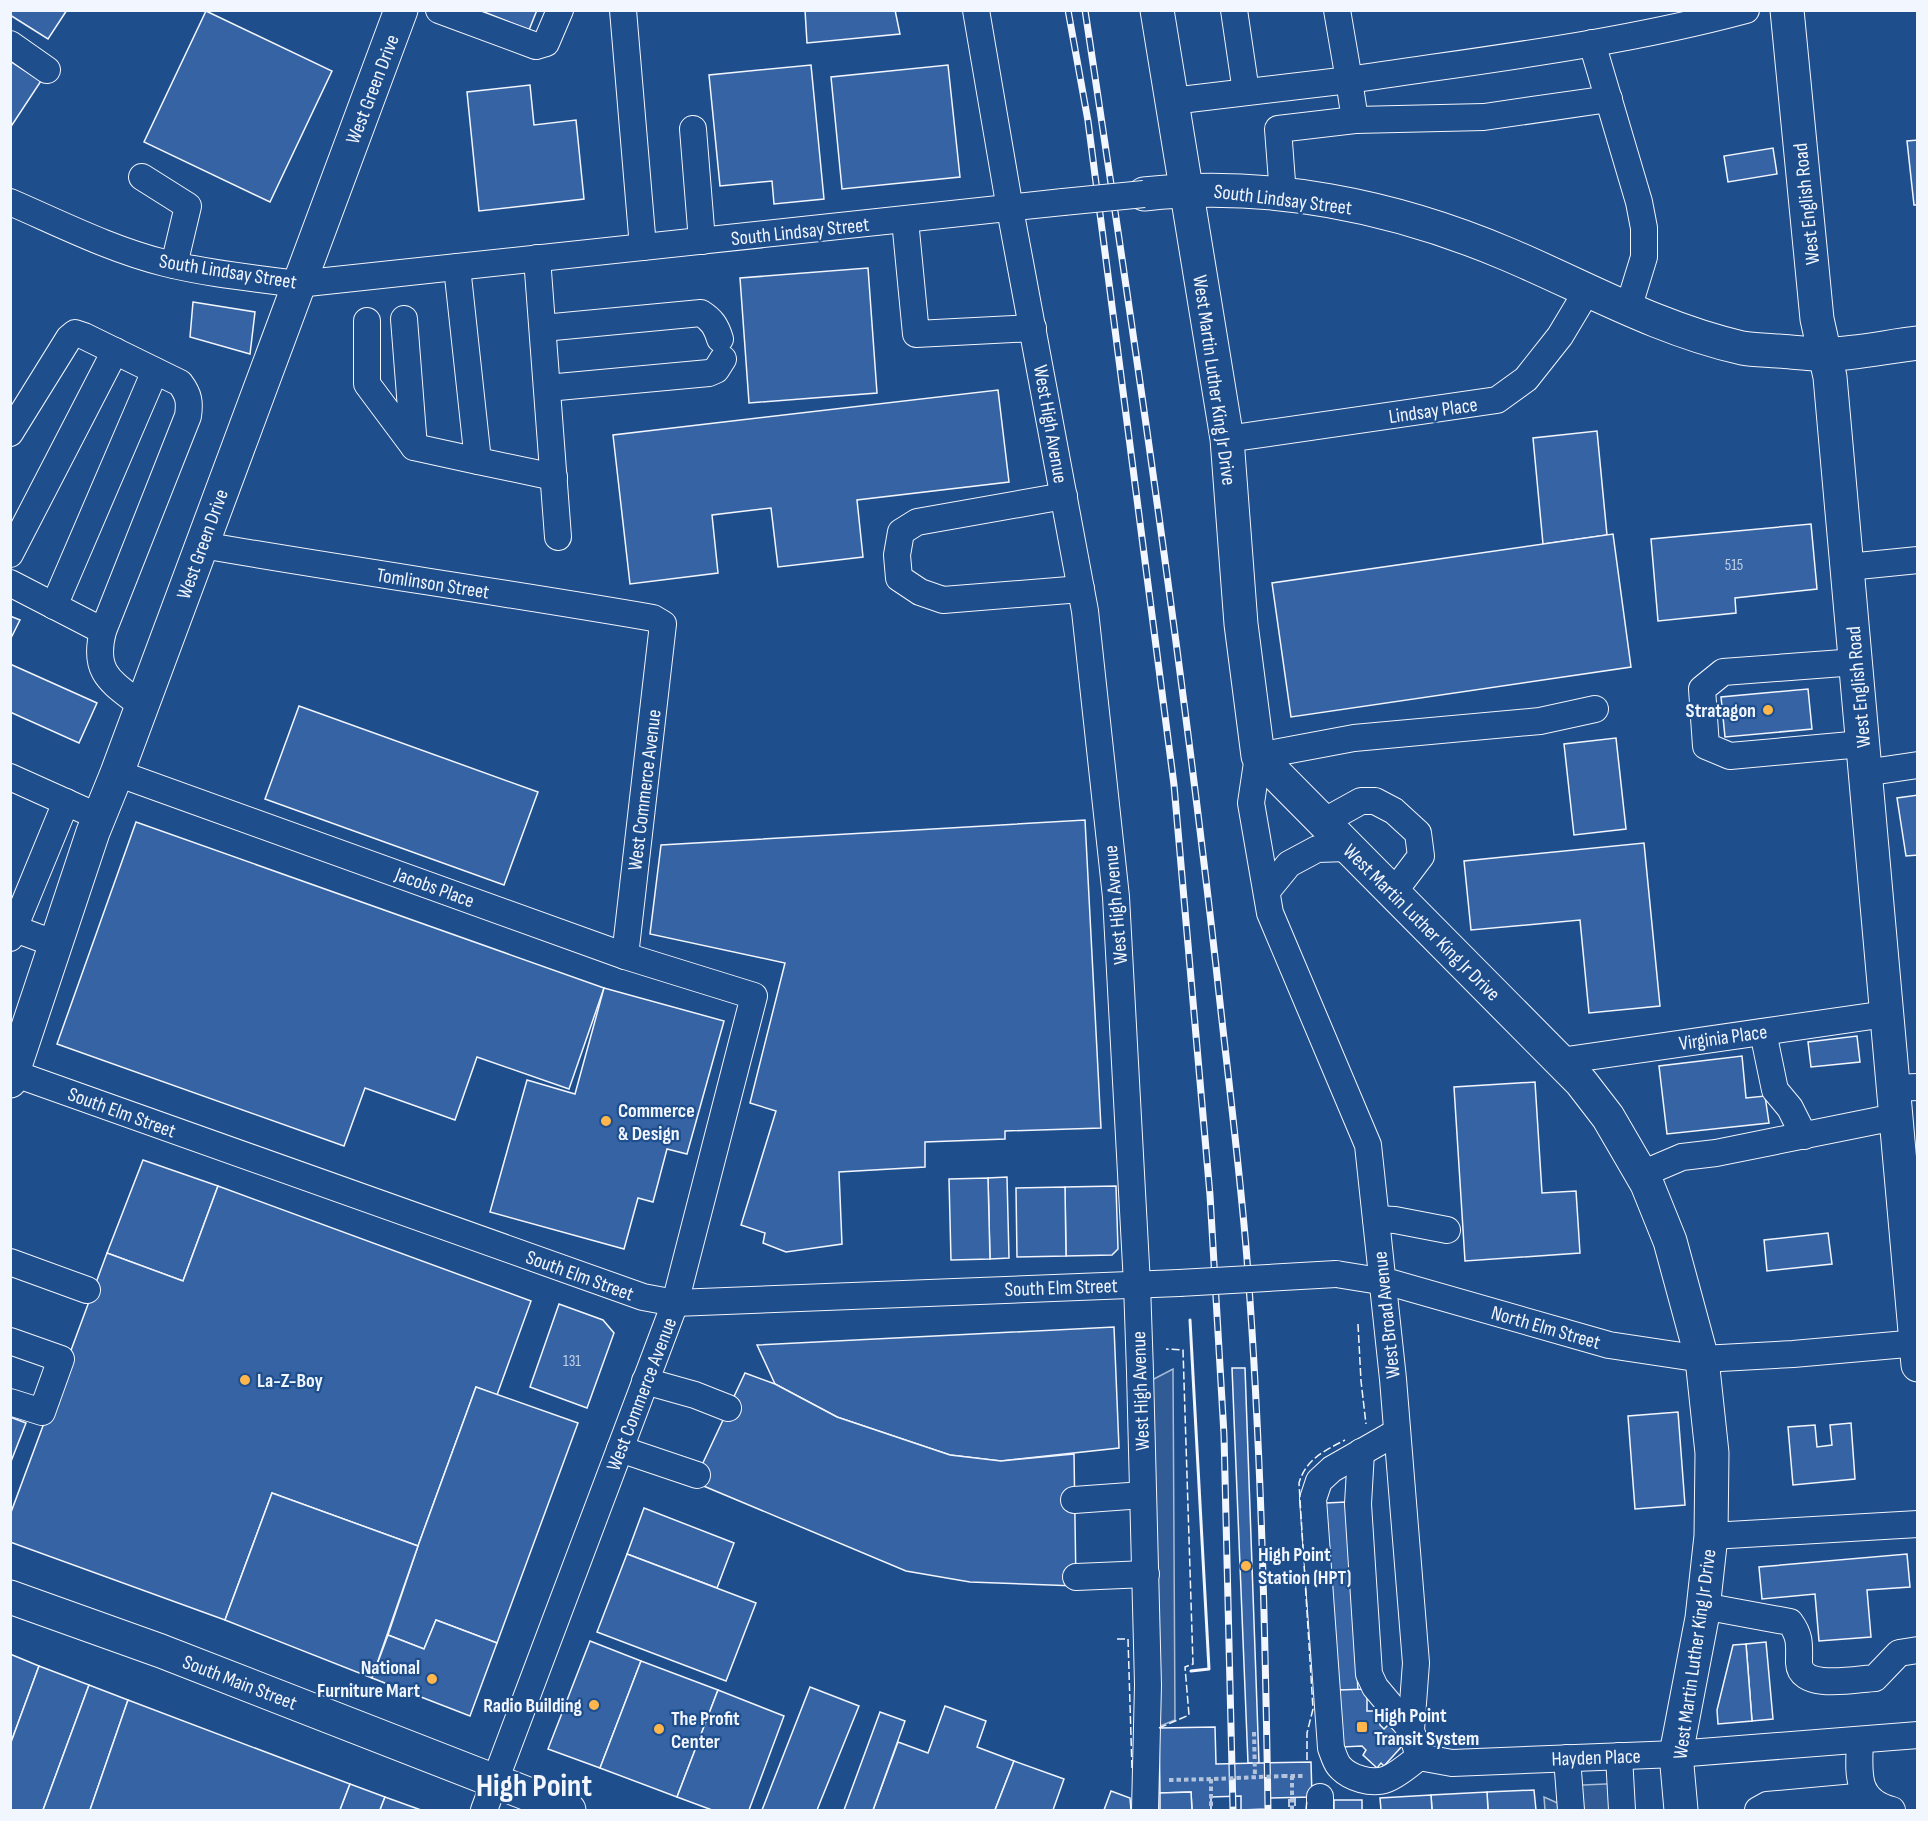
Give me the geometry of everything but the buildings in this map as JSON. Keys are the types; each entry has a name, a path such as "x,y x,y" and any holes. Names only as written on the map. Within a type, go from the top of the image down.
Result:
{"main road":[{"name":"West Green Drive","path":"12,1076 99,817 402,10"},
{"name":"West Martin Luther King Jr Drive","path":"1157,10 1227,439 1240,624 1258,756 1581,1082 1608,1117 1642,1174 1670,1241 1702,1359 1712,1453 1711,1536 1703,1606 1676,1754 1681,1810"},
{"name":"West English Road","path":"1786,10 1817,319 1830,377 1886,1014 1902,1098 1917,1348"},
{"name":"South Lindsay Street","path":"1144,194 1187,189 1282,195 1337,202 1390,214 1455,234 1506,254 1669,327 1744,348 1825,354 1917,343"},
{"name":"South Main Street","path":"10,1597 172,1656 569,1810"}],"street":[{"path":"439,10 536,46 546,43 560,10"},
{"path":"623,10 643,247"},
{"name":"West High Avenue","path":"976,10 1010,209 1085,611 1116,897 1137,1284 1148,1685 1145,1810"},
{"path":"1234,10 1246,92"},
{"path":"1337,10 1355,120"},
{"path":"1172,101 1348,80 1592,43 1699,23 1746,10"},
{"path":"1592,43 1639,201 1644,228 1644,257 1628,309"},
{"path":"10,44 47,70"},
{"path":"1274,89 1282,195"},
{"path":"1278,129 1355,120 1484,117 1609,99"},
{"path":"693,129 702,241"},
{"path":"142,177 188,206 174,265"},
{"name":"South Lindsay Street","path":"10,202 121,250 174,265 246,278 298,284 1144,194"},
{"path":"905,220 916,333 1033,328"},
{"path":"537,258 558,537"},
{"path":"457,267 478,461"},
{"name":"Lindsay Place","path":"1227,439 1497,400 1526,379 1560,336 1587,291"},
{"path":"543,328 701,313 710,318 716,326 722,349 716,369 709,373 547,388"},
{"path":"404,319 414,447"},
{"path":"367,321 367,384 414,447 554,477"},
{"path":"10,433 69,338 75,333 180,383 187,393 190,403 188,416 98,648 104,672 142,706"},
{"path":"10,554 115,351"},
{"path":"54,606 154,371"},
{"path":"1064,496 917,522 901,532 897,555 899,578 920,592 943,600 1081,589"},
{"name":"Tomlinson Street","path":"202,545 653,618 663,624"},
{"path":"1848,567 1917,560"},
{"path":"10,583 103,631"},
{"name":"West Commerce Avenue","path":"625,956 663,624"},
{"path":"1856,662 1723,672 1702,689 1706,746 1730,756 1863,758 1917,765"},
{"path":"1258,756 1354,738 1540,721 1595,709"},
{"name":"West Broad Avenue","path":"1258,756 1251,803 1270,913 1368,1145 1397,1432 1416,1663 1412,1730 1419,1757"},
{"name":"Jacobs Place","path":"117,773 625,956 754,996"},
{"path":"10,777 99,817"},
{"path":"1323,822 1361,801 1375,801 1394,811 1418,833 1421,856 1393,893"},
{"path":"56,944 12,931 66,802"},
{"path":"1267,891 1289,864 1317,849 1348,848"},
{"name":"West Commerce Avenue","path":"484,1810 675,1303 754,996"},
{"name":"Virginia Place","path":"1560,1061 1886,1014"},
{"path":"1763,1032 1775,1090 1790,1108 1804,1136"},
{"name":"South Elm Street","path":"12,1076 643,1297 675,1303 1179,1284"},
{"path":"1642,1174 1682,1157 1716,1153 1880,1120 1902,1098"},
{"path":"1376,1220 1395,1220 1447,1230"},
{"path":"10,1262 87,1290"},
{"name":"North Elm Street","path":"1179,1284 1336,1274 1382,1281 1609,1345 1702,1359 1917,1348"},
{"path":"10,1341 61,1359 42,1412 10,1402"},
{"path":"645,1381 695,1395 729,1408"},
{"path":"1397,1432 1332,1468 1319,1481 1313,1499 1331,1748 1338,1765 1350,1775 1373,1782 1386,1780 1419,1757"},
{"path":"620,1449 697,1475"},
{"path":"1361,1452 1358,1504 1369,1674 1375,1687 1412,1730"},
{"path":"1074,1500 1143,1495"},
{"path":"1711,1536 1917,1524"},
{"path":"1076,1577 1146,1574"},
{"path":"1703,1606 1790,1622 1798,1633 1799,1669 1806,1677 1818,1681 1875,1678 1899,1653 1917,1650"},
{"name":"Hayden Place","path":"1419,1757 1452,1762 1676,1754 1917,1735"},
{"path":"1860,1740 1859,1782 1867,1796 1882,1808 1892,1810"},
{"path":"1619,1756 1622,1810"},
{"path":"1567,1758 1571,1810"},
{"path":"1758,1810 1767,1805 1867,1796"}],"path":[{"path":"1254,1732 1255,1777"},
{"path":"1292,1776 1292,1810"},
{"path":"1165,1780 1305,1776"},
{"path":"1211,1810 1212,1779"}],"shaded area":[{"path":"1173,1369 1175,1720 1155,1728 1150,1381"},
{"path":"1628,1783 1630,1805 1636,1810 1545,1810 1544,1797 1562,1805 1561,1786"}],"railway":[{"path":"1068,10 1088,121 1174,785 1210,1195 1224,1435 1233,1810"},
{"path":"1085,10 1171,607 1202,846 1239,1177 1251,1317 1259,1458 1268,1810"}],"fence":[{"path":"1358,1324 1366,1424"},
{"path":"1159,1728 1189,1715 1185,1667 1193,1664 1183,1350 1166,1349"},
{"path":"1307,1760 1307,1733 1313,1709 1299,1483 1311,1462 1323,1452 1345,1440"},
{"path":"1117,1639 1128,1639 1132,1769"},
{"path":"1295,1798 1295,1810"},
{"path":"1289,1799 1289,1810"},
{"path":"1306,1810 1307,1799"}],"wall":[{"path":"1190,1320 1209,1669 1191,1671"}],"place":[{"name":"Stratagon","path":"1768,710"},
{"name":"Commerce & Design","path":"606,1121"},
{"name":"La-Z-Boy","path":"245,1380"},
{"name":"High Point Station (HPT)","path":"1246,1566"},
{"name":"National Furniture Mart","path":"432,1679"},
{"name":"Radio Building","path":"594,1705"},
{"name":"High Point Transit System","path":"1362,1727"},
{"name":"The Profit Center","path":"659,1729"}],"district":[{"name":"High Point","path":"534,1785"}]}
